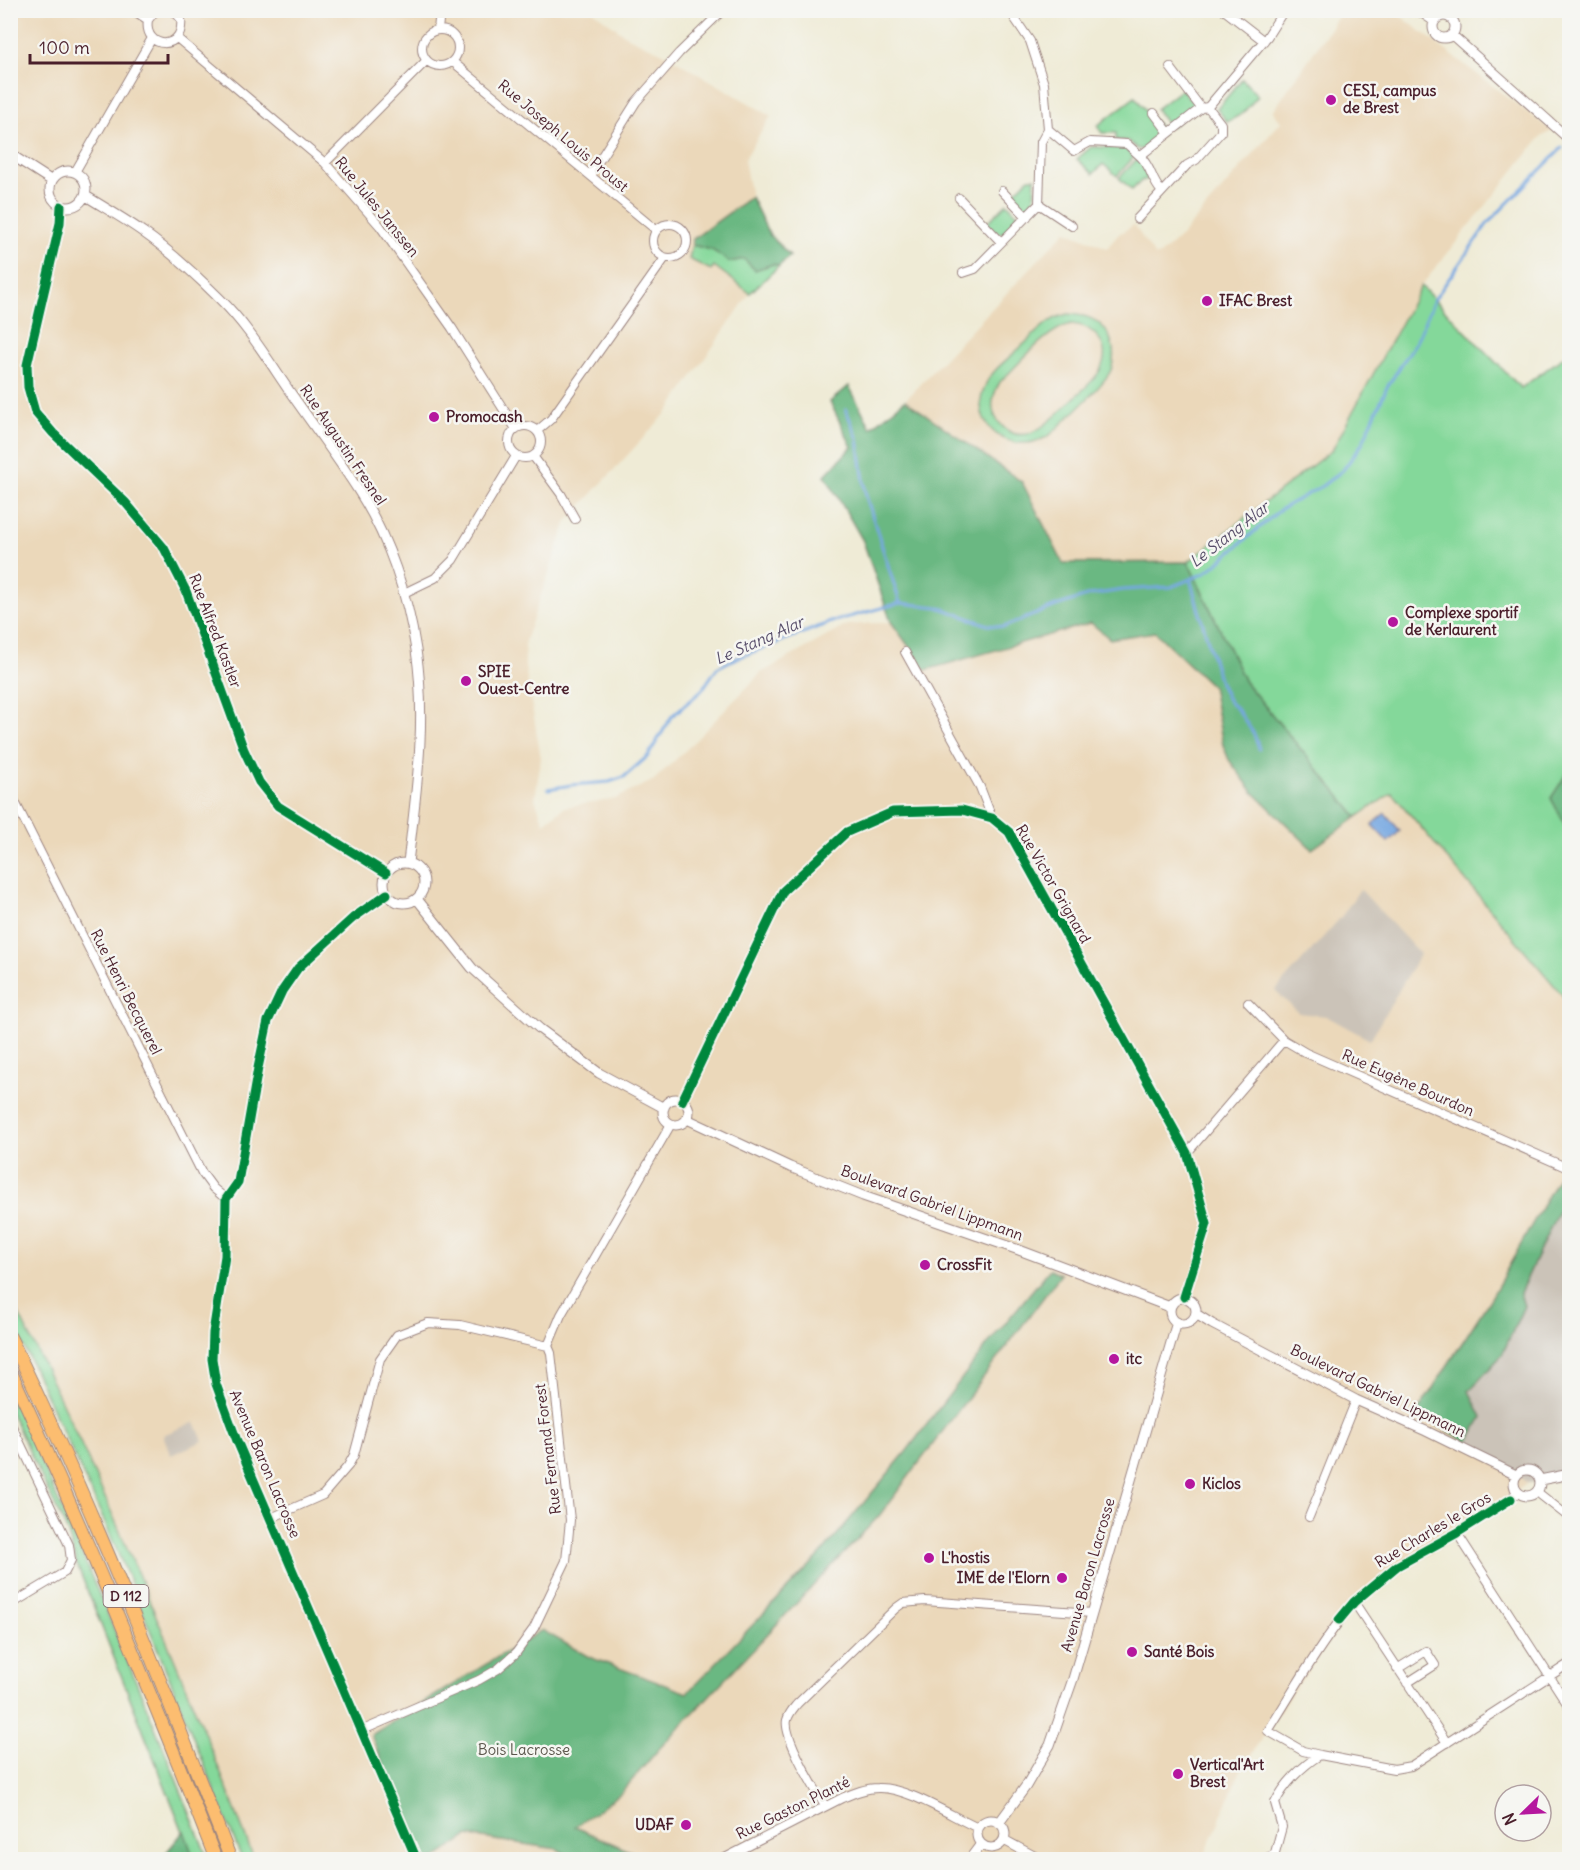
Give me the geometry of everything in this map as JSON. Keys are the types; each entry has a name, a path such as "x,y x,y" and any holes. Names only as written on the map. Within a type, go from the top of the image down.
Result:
{"highway":[{"name":"D 112","path":"10,1337 104,1544 231,1860"},
{"name":"D 112","path":"10,1370 96,1559 216,1860"}],"street":[{"path":"133,10 148,20"},
{"path":"156,10 148,20 148,32 152,38 162,43 169,43 177,38 182,27 181,19 173,10"},
{"path":"438,30 440,10"},
{"path":"590,175 636,102 679,53 723,10"},
{"path":"963,273 975,269 1039,204 1041,142 1048,129 1041,69 1030,41 1010,10"},
{"path":"1224,10 1264,41"},
{"path":"1140,156 1205,108 1264,41 1284,10"},
{"path":"1418,10 1434,21"},
{"path":"1451,18 1458,10"},
{"path":"1434,21 1444,16 1451,18 1455,24 1452,35"},
{"path":"1434,21 1433,29 1436,35 1443,38 1452,35"},
{"path":"438,30 446,31 457,41 457,55 453,62 440,67 426,61 422,48 426,36 438,30"},
{"path":"1452,35 1569,140"},
{"path":"75,172 152,38"},
{"name":"Rue Jules Janssen","path":"177,38 325,163 380,226 452,328 516,429"},
{"path":"325,163 426,61"},
{"name":"Rue Joseph Louis Proust","path":"453,62 656,231"},
{"path":"1137,219 1221,132 1221,124 1170,67"},
{"path":"1154,113 1170,133"},
{"path":"1048,129 1074,151 1090,142 1127,144 1150,166 1154,183 1162,192"},
{"path":"10,154 52,181"},
{"path":"62,172 75,172 85,182 86,196 83,201 73,207 61,206 51,196 52,181 62,172"},
{"path":"1002,191 1027,217"},
{"name":"Rue Augustin Fresnel","path":"86,196 144,232 171,254 220,299 240,322 361,494 387,547 404,594 416,650 422,705 421,739 408,863"},
{"path":"959,198 1001,242"},
{"path":"1039,204 1072,226"},
{"name":"Rue Alfred Kastler","path":"61,206 60,223 27,365 28,387 35,412 53,433 125,502 164,548 186,591 243,750 259,782 278,806 386,873"},
{"path":"671,224 679,227 685,233 687,242 680,256 673,259 665,258 653,247 652,238 662,225 671,224"},
{"path":"537,431 551,419 665,258"},
{"path":"523,426 537,431 541,447 533,456 522,458 516,456 509,446 509,439 516,429 523,426"},
{"path":"404,594 435,578 453,560 516,456"},
{"path":"533,456 561,494 575,519"},
{"path":"905,651 981,787 992,818"},
{"name":"Rue Henri Becquerel","path":"10,792 202,1173 213,1188 226,1199"},
{"path":"682,1101 783,891 847,831 893,812 962,810 992,818"},
{"name":"Rue Victor Grignard","path":"992,818 1009,832 1187,1153 1207,1224 1184,1297"},
{"path":"408,863 419,869 425,881 422,893 417,899 401,904 391,899 384,884 386,873 395,864 408,863"},
{"name":"Avenue Baron Lacrosse","path":"387,894 353,918 298,968 282,991 268,1021 238,1182 226,1199 225,1256 213,1333 212,1359 216,1384 237,1441 417,1860"},
{"path":"417,899 472,968 540,1029 599,1072 664,1108"},
{"name":"Rue Eugène Bourdon","path":"1248,1003 1284,1040 1569,1169"},
{"path":"1187,1153 1284,1040"},
{"path":"670,1101 682,1101 689,1111 687,1119 682,1124 671,1124 665,1119 664,1108 670,1101"},
{"name":"Boulevard Gabriel Lippmann","path":"687,1119 790,1167 863,1196 1019,1250 1170,1307"},
{"path":"270,1518 322,1495 348,1466 354,1455 380,1359 397,1335 428,1323 460,1325 548,1346 561,1315 671,1124"},
{"path":"1184,1297 1195,1305 1196,1314 1188,1323 1177,1322 1171,1316 1170,1307 1174,1301 1184,1297"},
{"name":"Boulevard Gabriel Lippmann","path":"1196,1314 1356,1400 1516,1475"},
{"name":"Avenue Baron Lacrosse","path":"999,1823 1026,1786 1050,1745 1073,1679 1177,1322"},
{"name":"Rue Fernand Forest","path":"363,1730 479,1680 498,1669 516,1653 534,1628 553,1591 566,1561 570,1520 551,1353 548,1346"},
{"path":"1309,1517 1356,1400"},
{"path":"10,1422 69,1545 71,1560 65,1572 10,1605"},
{"path":"1528,1469 1536,1472 1540,1480 1539,1489 1530,1496 1518,1492 1514,1482 1516,1475 1528,1469"},
{"path":"1540,1480 1569,1474"},
{"name":"Rue Charles le Gros","path":"1320,1755 1303,1751 1268,1731 1322,1644 1354,1602 1397,1566 1489,1514 1518,1492"},
{"path":"1537,1492 1569,1518"},
{"path":"1457,1533 1569,1708"},
{"path":"825,1806 790,1741 786,1721 797,1704 896,1608 903,1603 925,1600 1092,1613"},
{"path":"1354,1602 1447,1743"},
{"path":"1397,1669 1425,1651 1435,1665 1407,1683"},
{"path":"1263,1860 1274,1857 1282,1827 1275,1803 1308,1762 1320,1755 1394,1769 1411,1766 1569,1663"},
{"name":"Rue Gaston Planté","path":"721,1860 825,1806 859,1791 877,1788 891,1789 911,1795 978,1828"},
{"path":"990,1820 999,1823 1005,1831 1004,1840 996,1848 987,1848 977,1837 978,1828 990,1820"},
{"path":"1004,1840 1041,1860"},
{"path":"969,1860 981,1844"}],"shaded area":[{"path":"11,11 593,11 628,37 663,53 771,116 744,160 751,197 693,239 689,259 711,269 714,266 750,293 669,410 567,521 525,641 525,667 541,758 535,799 544,823 565,807 615,799 654,780 761,673 847,625 891,622 926,670 1091,623 1110,639 1155,632 1212,686 1223,745 1312,849 1392,792 1569,1003 1569,1158 1495,1293 1416,1414 1468,1442 1528,1483 1356,1604 1284,1704 1241,1770 1203,1859 254,1859 212,1749 117,1524 39,1352 11,1297"},
{"name":"IFAC Brest","path":"1342,11 1394,11 1552,131 1541,137 1421,286 1332,450 1188,562 1063,563 1022,482 905,400 1066,231 1107,248 1119,234 1134,225 1155,256 1160,255 1181,236 1281,122 1273,111"},
{"path":"1360,889 1420,954 1370,1040 1326,1016 1299,1013 1275,991 1342,916"},
{"path":"1569,1188 1569,1481 1528,1483 1468,1442 1482,1417 1469,1391 1502,1354 1520,1293"},
{"path":"195,1422 203,1441 171,1455 163,1435"}],"green space":[{"path":"1242,79 1258,96 1242,114 1227,122 1217,109"},
{"path":"1182,89 1194,105 1194,109 1172,126 1168,126 1156,109"},
{"path":"1135,97 1162,130 1162,134 1143,149 1137,149 1129,141 1116,140 1116,133 1102,133 1097,126"},
{"path":"1091,147 1125,148 1134,157 1117,176 1103,164 1093,174 1077,159"},
{"path":"1137,159 1147,169 1148,179 1141,181 1132,190 1119,178"},
{"path":"1029,178 1035,178 1034,204 1029,209 1025,209 1011,195"},
{"path":"751,197 769,234 790,256 779,266 773,264 755,270 744,259 730,262 712,250 692,245 693,239"},
{"path":"1007,203 1019,216 1019,220 1005,233 998,233 987,223"},
{"path":"692,245 712,250 730,262 744,259 755,270 773,264 779,266 750,293 714,266 711,270 689,259"},
{"name":"Complexe sportif de Kerlaurent","path":"1421,286 1521,388 1569,353 1570,770 1551,798 1569,832 1569,1003 1392,793 1357,817 1245,682 1188,562 1332,450"},
{"path":"1068,314 1085,317 1100,324 1110,338 1113,347 1111,370 1092,394 1050,435 1036,441 1022,443 1008,441 988,425 982,414 981,401 985,386 1002,364 1043,326","holes":["1071,324 1079,325 1093,333 1102,345 1104,360 1096,377 1038,430 1028,434 1008,431 998,421 993,407 995,391 1000,382 1033,348 1052,333"]},
{"path":"849,386 871,428 905,400 1022,482 1063,563 1188,562 1245,682 1357,817 1312,849 1253,792 1229,760 1223,745 1212,686 1155,632 1110,639 1091,623 926,670 891,622 863,541 825,475 852,447 830,402"},
{"path":"1569,770 1569,800 1567,803 1569,832 1551,798"},
{"path":"1569,1158 1569,1188 1520,1293 1524,1306 1502,1355 1469,1391 1482,1417 1468,1442 1416,1414 1491,1298"},
{"name":"Bois Lacrosse","path":"1050,1269 1061,1274 879,1516 658,1750 621,1793 575,1827 634,1853 640,1859 575,1859 557,1849 468,1836 434,1859 422,1859 371,1735 542,1630 589,1657 687,1693 821,1554 906,1452 987,1345"},
{"path":"10,1297 63,1405 113,1516 187,1690 254,1859 242,1859 138,1600 11,1319"},
{"path":"10,1394 112,1625 208,1859 194,1859 76,1562 68,1533 11,1413"},
{"path":"184,1831 194,1859 161,1859"}],"water":[{"path":"1385,813 1400,831 1388,842 1372,825"}],"waterway":[{"name":"Le Stang Alar","path":"548,789 609,782 624,777 648,756 672,716 702,690 717,668 732,660 834,621 900,603 938,607 988,625 1004,627 1090,595 1171,587 1203,574 1281,509 1322,486 1343,470 1362,444 1387,387 1416,342 1434,300 1488,223 1562,148"},
{"path":"846,410 858,439 866,496 900,603"},
{"path":"1190,579 1220,683 1229,702 1237,709 1254,734 1259,749"}],"cycle path":[{"path":"61,206 60,223 27,365 28,387 35,412 53,433 125,502 164,548 186,591 244,750 259,782 278,806 386,873"},
{"path":"682,1101 783,891 847,832 893,812 962,810 992,818 1009,832 1187,1153 1207,1224 1184,1297"},
{"path":"387,894 353,918 298,968 282,991 268,1021 238,1182 226,1199 225,1256 213,1333 212,1359 216,1384 237,1441 417,1860"},
{"path":"1339,1620 1354,1602 1397,1566 1457,1533 1511,1499"}],"place":[{"name":"CESI, campus de Brest","path":"1331,100"},
{"name":"IFAC Brest","path":"1207,301"},
{"name":"Promocash","path":"434,417"},
{"name":"Complexe sportif de Kerlaurent","path":"1393,622"},
{"name":"SPIE Ouest-Centre","path":"466,681"},
{"name":"CrossFit","path":"925,1265"},
{"name":"itc","path":"1114,1359"},
{"name":"Kiclos","path":"1190,1484"},
{"name":"L'hostis","path":"929,1558"},
{"name":"IME de l'Elorn","path":"1062,1578"},
{"name":"Santé Bois","path":"1132,1652"},
{"name":"Vertical'Art Brest","path":"1178,1774"},
{"name":"UDAF","path":"686,1825"}]}
